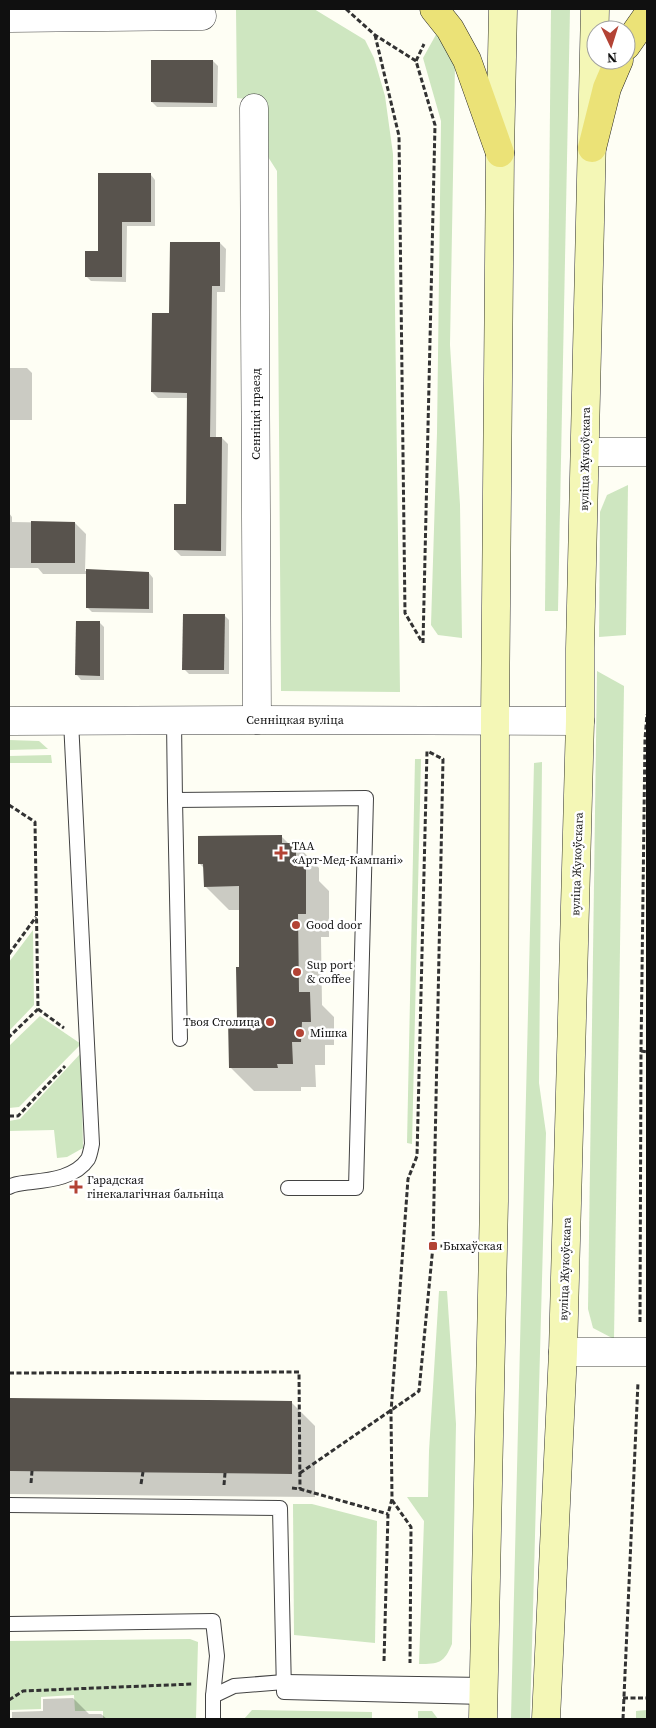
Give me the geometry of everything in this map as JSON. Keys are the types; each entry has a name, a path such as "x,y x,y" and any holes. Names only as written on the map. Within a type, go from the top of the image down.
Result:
{"main road":[{"path":"434,9 450,29 466,60 500,153"},
{"path":"484,1700 494,1201 495,720 503,9"},
{"name":"вуліца Жукоўскага","path":"546,1719 563,1352 580,721 580,640 595,9"},
{"path":"636,32 647,16"},
{"path":"592,148 607,88 615,70"}],"street":[{"path":"9,18 202,16"},
{"name":"Сенніцкі праезд","path":"254,108 257,720"},
{"path":"585,452 647,452"},
{"name":"Сенніцкая вуліца","path":"9,721 580,721"},
{"path":"563,1352 644,1342"}],"lane":[{"path":"9,1187 13,1184 66,1176 80,1168 89,1158 92,1144 71,721"},
{"path":"174,721 180,1040"},
{"path":"175,800 366,798 356,1188 288,1188"},
{"path":"9,1505 280,1508 284,1692 484,1700"},
{"path":"9,1624 213,1621 217,1656 213,1719"},
{"path":"214,1690 234,1686 284,1682 410,1684 484,1700"}],"path":[{"path":"346,9 375,35 416,61 435,125 423,644 406,613 400,136 375,35"},
{"path":"644,1342 641,1051 645,975 647,714"},
{"path":"300,1473 391,1412 419,1391 433,1246 443,759 427,751 417,1156 408,1179 391,1412 392,1499 388,1514 383,1684"},
{"path":"9,805 35,822 38,1009 9,1037"},
{"path":"9,954 36,917"},
{"path":"9,1116 18,1116 86,1043 38,1009"},
{"path":"642,1012 647,1012"},
{"path":"641,1051 647,1052"},
{"path":"9,1373 299,1372 300,1489"},
{"path":"623,1719 638,1381"},
{"path":"392,1499 411,1527 410,1684"},
{"path":"9,1700 23,1691 214,1690"},
{"path":"623,1698 647,1698"}],"green space":[{"path":"236,9 314,9 365,40 374,58 385,96 393,154 400,692 281,691 277,171 263,149 264,101 237,98"},
{"path":"551,9 570,9 558,611 545,611"},
{"path":"438,31 455,63 450,345 460,505 462,638 438,635 431,625 437,433 441,121 423,58"},
{"path":"628,485 626,635 599,637 600,512 607,495"},
{"path":"597,671 624,686 614,1339 593,1328 588,1309"},
{"path":"9,740 39,741 48,749 9,750"},
{"path":"51,755 52,763 9,763 9,756"},
{"path":"415,759 421,759 412,1144 407,1143"},
{"path":"542,762 539,1083 546,1133 530,1719 511,1719 534,763"},
{"path":"33,930 34,1005 9,1031 9,962"},
{"path":"40,1016 81,1044 19,1107 9,1108 9,1046"},
{"path":"81,1053 83,1148 67,1157 57,1158 54,1130 9,1131 9,1121 20,1119"},
{"path":"439,1291 447,1291 456,1424 452,1644 440,1661 431,1664 419,1664 424,1521 407,1497 428,1497"},
{"path":"293,1504 312,1504 377,1521 375,1643 294,1635"},
{"path":"190,1639 198,1642 196,1719 103,1719 103,1711 75,1711 74,1695 41,1697 41,1709 10,1710 9,1719 9,1641"},
{"path":"252,1710 372,1712 372,1719 244,1719"},
{"path":"647,1710 647,1719 636,1719 636,1711"},
{"path":"418,1711 432,1711 438,1719 418,1719"}],"building":[{"path":"151,60 213,60 213,103 151,102"},
{"path":"98,173 151,173 151,222 122,222 122,277 85,277 85,251 98,251"},
{"path":"170,242 220,242 220,286 212,286 210,437 222,437 221,551 174,550 174,504 186,504 187,393 151,392 152,313 169,313"},
{"path":"31,521 75,522 75,563 31,563"},
{"path":"86,569 149,572 149,609 86,608"},
{"path":"183,614 225,614 224,670 182,670"},
{"path":"76,621 100,621 100,676 75,675"},
{"path":"282,835 282,843 296,843 296,866 306,866 306,914 298,914 299,992 310,992 311,1022 302,1022 301,1042 292,1042 293,1064 277,1064 278,1068 229,1068 228,1019 237,1019 236,967 239,967 239,886 204,887 203,864 198,864 198,836"},
{"path":"9,1398 292,1401 292,1474 9,1471"}],"place":[{"name":"ТАА «Арт-Мед-Кампані»","path":"281,853"},
{"name":"Good door","path":"296,925"},
{"name":"Sup port & coffee","path":"297,972"},
{"name":"Твоя Столица","path":"270,1022"},
{"name":"Мішка","path":"300,1033"},
{"name":"Гарадская гінекалагічная бальніца","path":"76,1187"},
{"name":"Быхаўская","path":"433,1246"}]}
